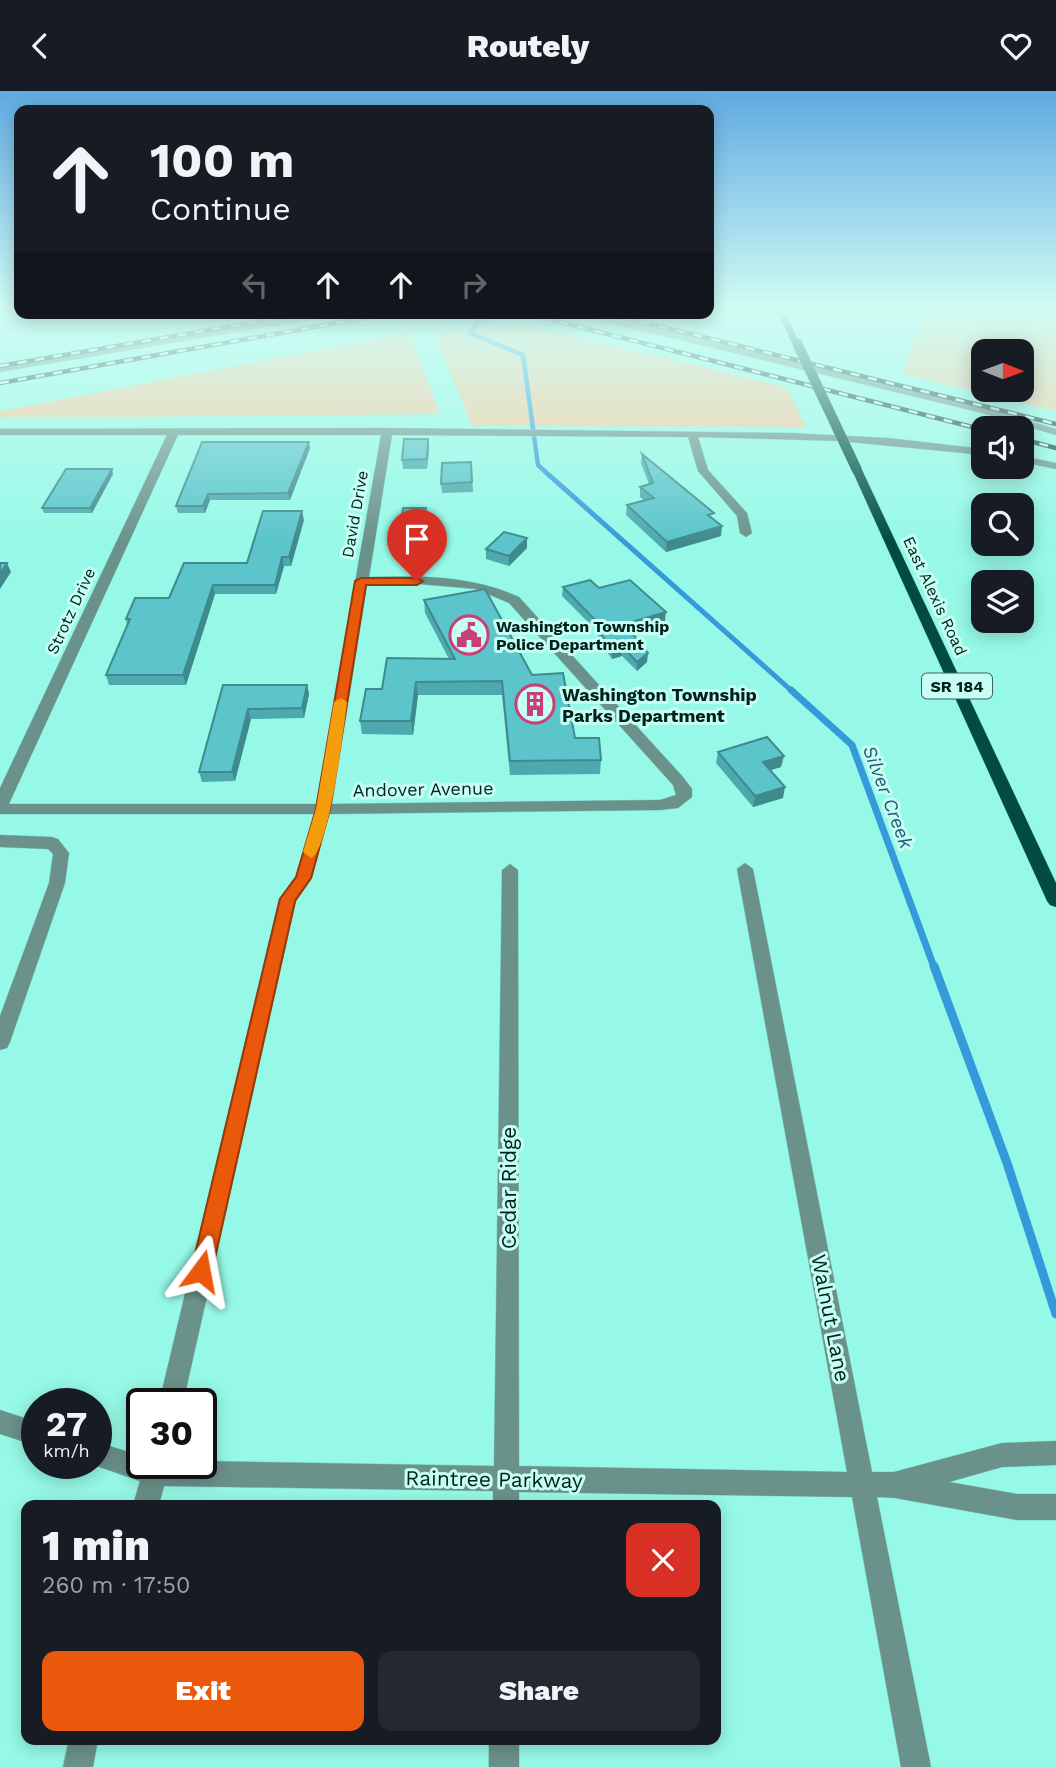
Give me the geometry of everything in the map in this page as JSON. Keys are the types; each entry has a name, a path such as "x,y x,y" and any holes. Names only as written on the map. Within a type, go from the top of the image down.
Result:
{"main road":[{"name":"East Alexis Road","path":"817,385 1056,901"}],"street":[{"path":"880,385 1056,432"},
{"path":"0,432 387,431 692,434 845,437 971,451"},
{"name":"David Drive","path":"174,1388 288,899 304,878 323,809 387,431"},
{"name":"Strotz Drive","path":"0,807 174,432"},
{"path":"692,434 703,471 743,515 746,533"},
{"path":"1034,461 1056,466"},
{"name":"Andover Avenue","path":"0,807 323,809 660,805 678,802 684,797 684,789 678,781 514,600 485,589 450,582 361,581"},
{"path":"0,841 52,843 61,853 57,883 0,1042"},
{"name":"Walnut Lane","path":"745,869 916,1767"},
{"name":"Cedar Ridge","path":"506,1500 510,870"},
{"path":"0,1422 21,1429"},
{"name":"Raintree Parkway","path":"895,1485 1002,1455 1056,1453"},
{"name":"Raintree Parkway","path":"217,1470 506,1479 895,1485 1017,1507 1056,1507"},
{"path":"147,1500 153,1479"},
{"path":"78,1767 83,1745"},
{"path":"504,1745 504,1767"}],"shaded area":[{"path":"134,385 429,385 440,414 0,418 0,411"},
{"path":"455,385 779,385 786,387 806,427 472,426"},
{"path":"950,385 971,385 971,390"},
{"path":"1034,385 1056,385 1056,411 1023,403 1034,403"}],"building":[{"path":"404,439 428,439 427,459 402,460"},
{"path":"202,442 309,442 288,493 208,494 203,506 176,506"},
{"path":"642,454 714,513 708,515 722,526 667,542 627,505 654,498 640,487 653,483"},
{"path":"471,462 472,482 441,484 442,463"},
{"path":"66,469 112,469 90,508 42,508"},
{"path":"403,508 426,508 422,537 400,537"},
{"path":"263,511 302,511 289,557 282,557 275,585 213,585 183,675 106,675 130,619 126,619 135,598 169,598 184,563 247,563"},
{"path":"504,532 527,538 509,556 486,549"},
{"path":"0,563 7,563 0,574"},
{"path":"590,580 599,588 630,580 666,612 625,624 648,653 637,662 623,647 612,650 598,630 604,629 563,587"},
{"path":"485,589 532,675 563,673 575,738 599,738 601,760 510,761 502,681 416,682 411,721 360,721 366,689 382,689 387,658 455,659 424,600"},
{"path":"223,685 307,685 302,708 248,709 232,772 199,772"},
{"path":"767,737 784,756 763,762 785,787 755,796 718,752"}],"waterway":[{"name":"Silver Creek","path":"527,385 538,465 551,477"},
{"name":"Silver Creek","path":"549,475 793,692"},
{"name":"Silver Creek","path":"791,690 852,745 934,967"},
{"name":"Silver Creek","path":"934,966 1007,1163 1056,1314"}],"railway":[{"path":"808,385 971,427"},
{"path":"899,385 1056,424"},
{"path":"1034,442 1056,448"}],"slow traffic":[{"path":"311,852 323,809 341,702"}],"place":[{"name":"Washington Township Police Department","path":"469,635"},
{"name":"Washington Township Parks Department","path":"535,704"}],"route":[{"path":"201,1271 288,899 304,878 323,809 361,581 417,581"}]}
